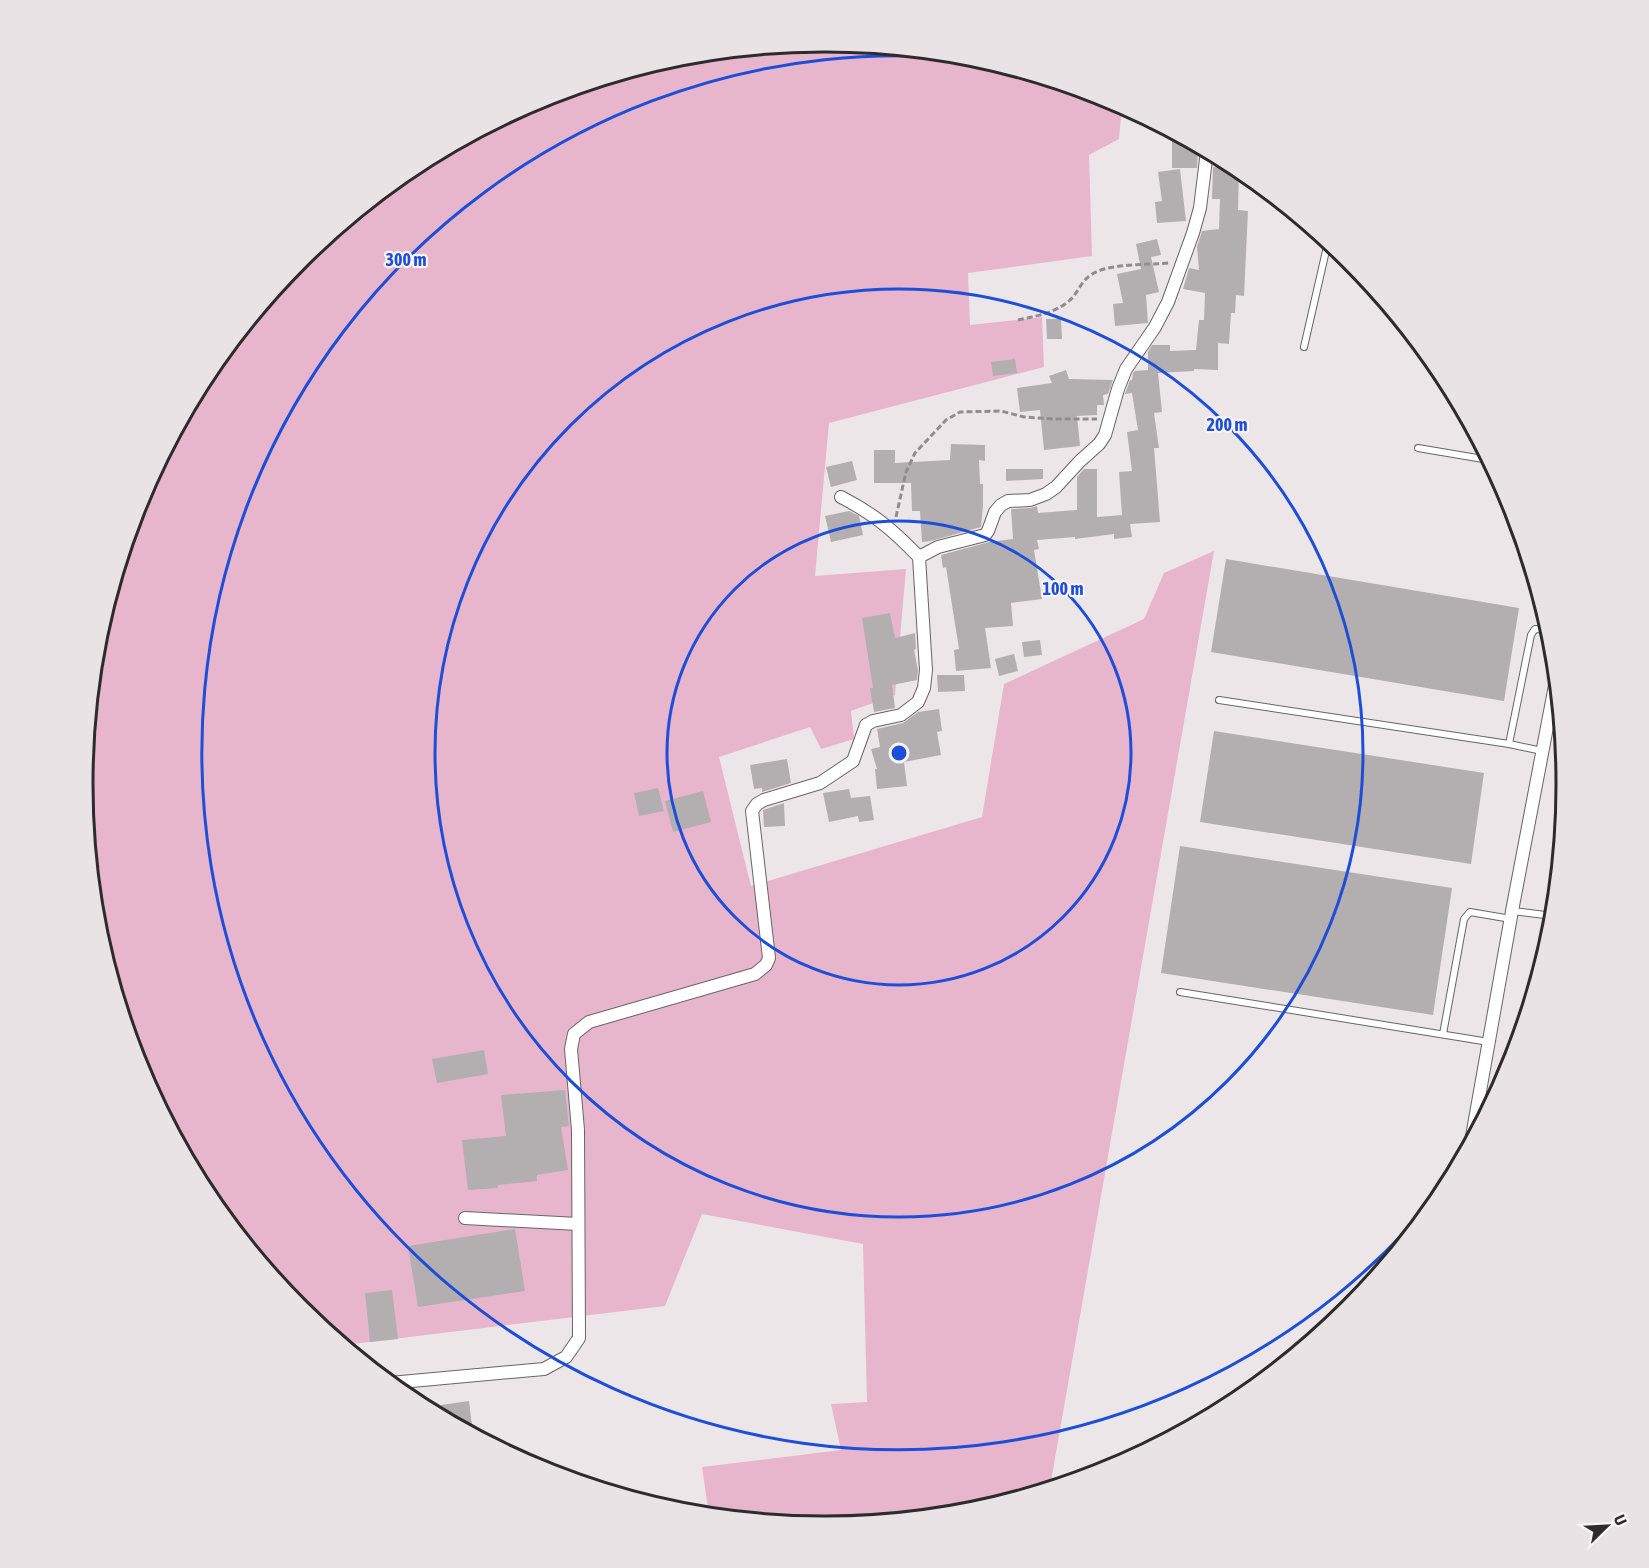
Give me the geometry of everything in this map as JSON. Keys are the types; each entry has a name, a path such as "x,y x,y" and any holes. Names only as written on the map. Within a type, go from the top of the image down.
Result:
{"street":[{"path":"919,557 938,547 985,535 995,512 1001,505 1008,501 1030,500 1046,494 1099,444 1105,435 1126,369 1155,327 1168,302 1200,208 1206,161"},
{"path":"404,1382 544,1370 566,1357 579,1338 578,1130 571,1049 574,1034 589,1022 755,974 766,965 769,958 752,811 764,800 820,783 853,761 866,725 873,721 901,715 918,702 924,687 926,670 919,557 894,531 841,496"},
{"path":"1475,1119 1551,705"},
{"path":"465,1218 578,1224"}],"lane":[{"path":"1304,347 1326,252"},
{"path":"1418,448 1480,459"},
{"path":"1509,744 1531,635 1535,629 1539,629"},
{"path":"1219,700 1543,751"},
{"path":"1443,1034 1464,919 1470,912 1544,916"},
{"path":"1180,992 1489,1042"}],"path":[{"path":"1018,320 1049,312 1061,306 1071,299 1091,274 1108,267 1182,262"},
{"path":"894,531 906,472 915,453 946,420 960,412 1001,411 1024,417 1109,419"}],"shaded area":[{"path":"824,52 920,59 1014,77 1060,91 1121,116 1119,139 1089,155 1092,256 968,273 970,325 1042,317 1044,367 829,423 815,576 906,569 895,695 851,711 854,739 821,749 810,727 719,757 751,886 982,817 1004,684 1144,619 1164,573 1214,551 1051,1480 1014,1491 967,1501 872,1514 824,1516 777,1514 708,1505 702,1467 841,1450 831,1404 867,1402 863,1244 702,1214 665,1306 354,1344 307,1301 275,1266 216,1190 168,1108 132,1019 107,927 99,879 93,784 99,689 107,641 132,549 168,460 191,418 244,339 275,302 342,234 379,204 418,176 501,128 589,91 635,77 729,59 777,54"}],"building":[{"path":"1172,141 1198,156 1197,168 1172,168"},
{"path":"1213,167 1217,167 1239,182 1238,210 1248,211 1244,296 1236,295 1235,313 1231,313 1229,344 1218,343 1218,370 1194,369 1194,371 1158,373 1162,412 1154,413 1159,448 1154,448 1160,522 1130,524 1132,537 1114,539 1114,534 1075,539 1075,537 1037,540 1039,549 1034,550 1042,599 1011,603 1013,626 985,628 991,668 956,671 954,650 959,649 946,567 943,568 941,555 989,542 1013,539 1011,509 1037,506 1038,513 1077,510 1077,477 1084,469 1097,469 1097,517 1122,515 1119,472 1132,471 1127,432 1138,430 1132,393 1125,394 1133,373 1148,370 1148,352 1152,345 1170,345 1170,351 1196,350 1199,320 1204,320 1205,293 1183,289 1189,268 1199,270 1197,247 1202,231 1219,229 1220,199 1212,199"},
{"path":"1180,169 1186,221 1157,223 1155,202 1162,201 1158,172"},
{"path":"1157,239 1161,255 1151,257 1159,292 1146,295 1148,323 1115,326 1113,304 1123,303 1117,274 1141,269 1136,244"},
{"path":"1046,319 1061,319 1062,339 1047,339"},
{"path":"1015,359 1017,373 993,376 991,362"},
{"path":"1066,370 1069,379 1113,380 1108,394 1103,395 1104,405 1097,405 1097,415 1077,416 1080,446 1044,450 1040,410 1020,412 1017,388 1052,383 1049,376"},
{"path":"951,444 985,445 985,461 979,460 980,484 983,484 981,527 922,542 920,511 912,511 911,483 874,483 874,450 895,450 895,463 950,460"},
{"path":"852,461 857,480 831,487 826,467"},
{"path":"1006,469 1043,469 1043,479 1006,481"},
{"path":"849,511 859,516 863,535 831,542 825,516"},
{"path":"1226,559 1519,608 1504,701 1211,652"},
{"path":"890,613 895,638 915,633 917,680 892,685 895,708 874,712 870,688 873,688 862,618"},
{"path":"1040,640 1042,655 1024,657 1022,642"},
{"path":"1014,654 1018,671 999,676 995,659"},
{"path":"937,675 964,675 965,691 938,692"},
{"path":"939,709 942,731 937,732 941,755 904,762 907,786 877,789 875,769 877,769 871,749 880,747 877,729 903,723 918,712"},
{"path":"1214,731 1484,773 1471,864 1200,822"},
{"path":"787,759 791,783 762,792 762,788 754,789 750,765"},
{"path":"658,788 664,811 639,816 634,793"},
{"path":"849,789 851,798 870,796 874,820 859,822 858,816 829,822 823,793"},
{"path":"703,791 711,822 673,832 665,801"},
{"path":"784,803 785,826 764,827 763,810"},
{"path":"1180,846 1452,888 1433,1015 1161,973"},
{"path":"484,1050 488,1074 437,1083 432,1059"},
{"path":"565,1090 569,1126 561,1127 568,1170 537,1175 537,1181 498,1185 498,1188 468,1190 462,1140 506,1136 501,1095"},
{"path":"515,1229 525,1291 418,1307 408,1246"},
{"path":"392,1290 398,1339 370,1342 365,1293"},
{"path":"469,1401 472,1424 441,1406"}]}
